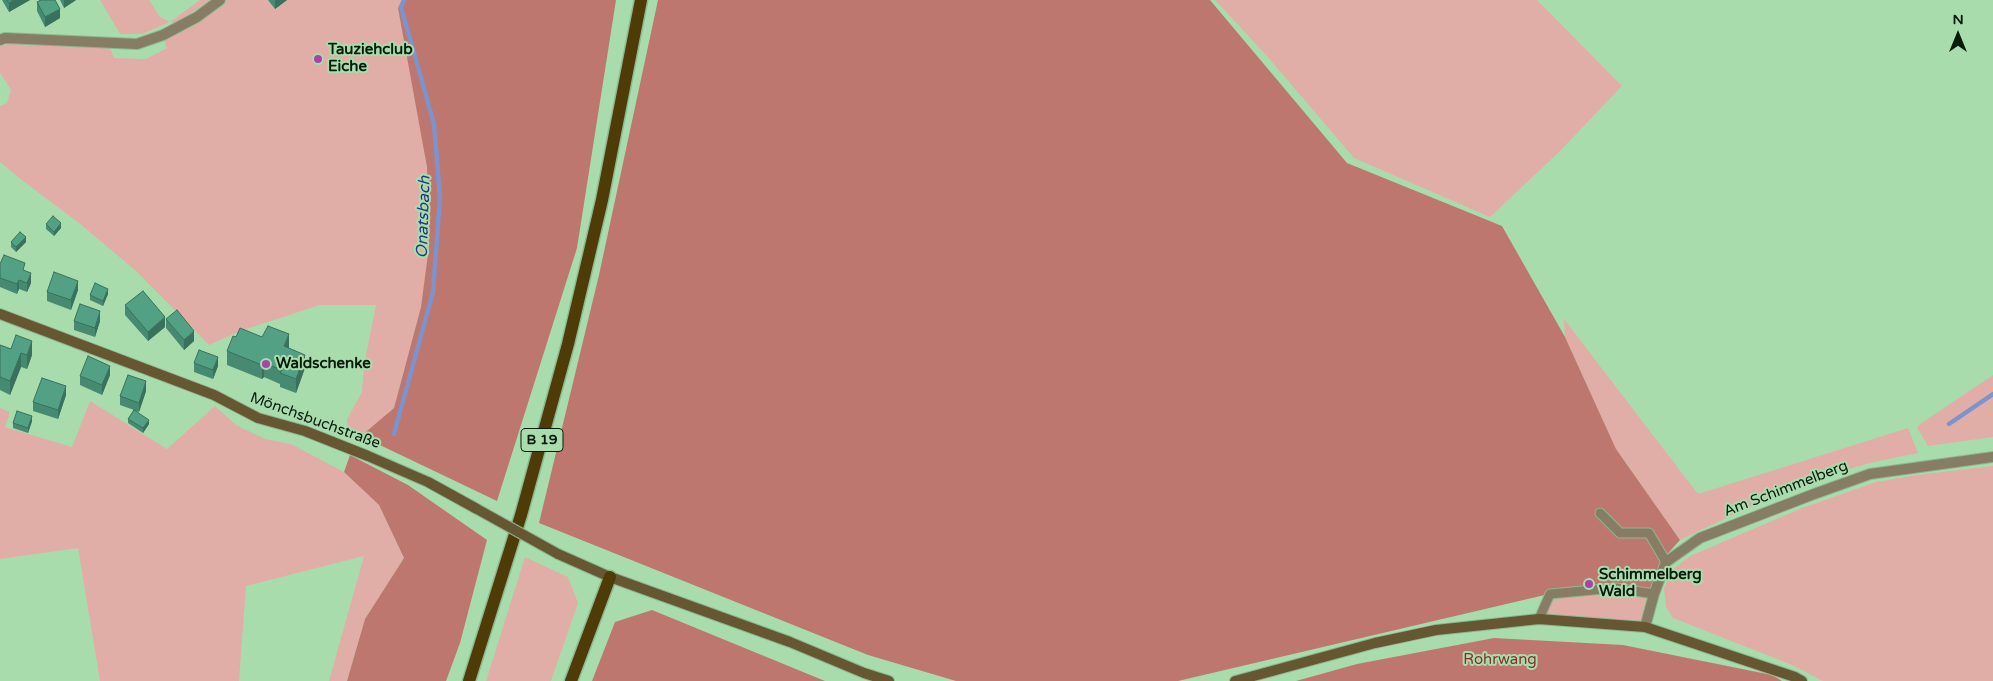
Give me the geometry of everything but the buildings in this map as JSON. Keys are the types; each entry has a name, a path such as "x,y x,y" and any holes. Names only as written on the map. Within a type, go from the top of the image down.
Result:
{"main road":[{"name":"B 19","path":"469,681 521,515 570,334 607,174 641,0"},
{"path":"571,681 610,577"}],"street":[{"path":"0,40 5,38 137,44 163,35 196,18 220,0"},
{"name":"Mönchsbuchstraße","path":"0,314 214,395 258,418 306,431 375,458 428,482 558,554 610,577 790,642 864,673 889,681"},
{"name":"Am Schimmelberg","path":"1666,562 1700,538 1870,474 1993,457"},
{"path":"1645,627 1654,594 1666,562"},
{"path":"1235,681 1375,643 1436,630 1539,619 1645,627 1802,681"}],"lane":[{"path":"1600,513 1620,533 1649,533 1666,562"},
{"path":"1539,619 1550,594 1615,588 1654,594"}],"shaded area":[{"path":"100,0 149,0 160,17 170,22 142,34 120,34"},
{"path":"200,0 210,0 177,23 170,22"},
{"path":"227,0 268,0 275,9 287,0 404,0 427,167 429,246 421,307 394,408 361,436 347,430 347,419 362,392 364,365 376,305 320,305 240,331 209,345 136,271 79,223 0,162 0,106 7,103 11,90 0,73 0,46 13,43 61,43 110,48 114,58 146,59 167,48 164,40"},
{"path":"1215,0 1537,0 1622,86 1559,152 1490,217 1354,158 1266,55"},
{"path":"1564,319 1698,494 1908,428 1918,453 1870,463 1822,477 1743,510 1680,540 1616,449 1565,337"},
{"path":"1993,375 1993,437 1928,446 1917,428 1920,424"},
{"path":"90,401 167,449 215,406 236,425 265,439 291,444 344,472 379,505 404,558 365,619 347,681 329,681 364,556 246,586 239,681 100,681 78,548 0,559 0,408 10,412 5,427 72,447"},
{"path":"1993,466 1993,681 1823,681 1792,665 1673,618 1666,607 1664,588 1673,569 1690,556 1802,508 1876,482 1916,475"},
{"path":"525,557 568,577 578,603 551,681 486,681"},
{"path":"1615,588 1648,593 1640,622 1540,615 1550,594"}],"green space":[{"path":"403,0 616,0 577,248 497,501 361,436 394,408 421,307 429,246 427,167 398,8"},
{"path":"658,0 1210,0 1347,163 1502,226 1565,337 1616,449 1680,540 1662,560 1648,593 1615,588 1549,594 1178,681 956,681 868,655 539,523 599,275"},
{"path":"350,455 408,485 487,540 460,643 446,681 347,681 365,619 404,558 379,505 344,472"},
{"path":"652,610 825,681 592,681 615,622"},
{"name":"Rohrwang","path":"1494,638 1623,645 1772,675 1782,681 1296,681 1357,664"}],"waterway":[{"name":"Onatsbach","path":"394,434 433,292 440,197 434,124 401,7 404,0"},
{"path":"1949,424 1993,394"}],"place":[{"name":"Tauziehclub Eiche","path":"318,59"},
{"name":"Waldschenke","path":"266,364"},
{"name":"Schimmelberg Wald","path":"1589,584"}]}
